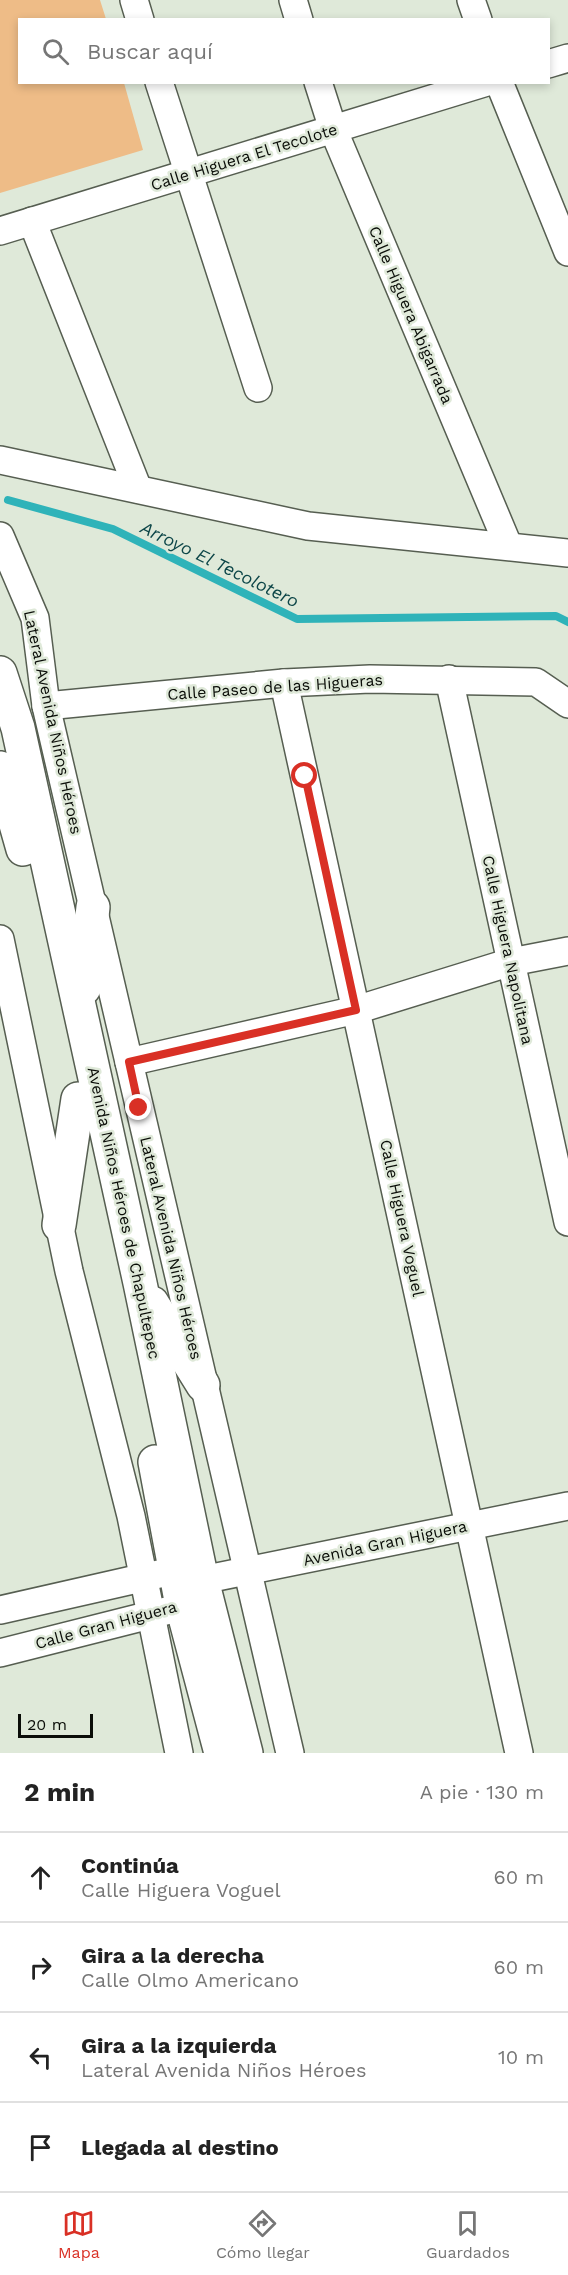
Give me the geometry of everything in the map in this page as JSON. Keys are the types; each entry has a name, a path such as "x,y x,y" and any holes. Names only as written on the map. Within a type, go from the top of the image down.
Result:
{"main road":[{"name":"Avenida Niños Héroes de Chapultepec","path":"0,673 18,728 140,1283 189,1575 182,1606 221,1753"},
{"name":"Avenida Niños Héroes de Chapultepec","path":"0,768 20,835 144,1402 189,1575 246,1753"},
{"path":"0,800 20,835"},
{"path":"80,1013 93,908"},
{"path":"59,1225 78,1099"},
{"path":"140,1283 203,1385"}],"street":[{"path":"134,0 139,18"},
{"path":"293,0 298,18"},
{"path":"471,0 477,18"},
{"path":"550,64 568,58"},
{"path":"160,84 258,388"},
{"name":"Calle Higuera Abigarrada","path":"319,84 333,129 508,545"},
{"name":"Calle Higuera El Tecolote","path":"0,231 480,84"},
{"path":"501,84 568,252"},
{"path":"32,221 138,489"},
{"path":"0,460 308,526 568,553"},
{"name":"Lateral Avenida Niños Héroes","path":"0,536 35,618 46,706 290,1753"},
{"name":"Calle Paseo de las Higueras","path":"46,706 284,683 449,679 536,682 568,704"},
{"name":"Calle Higuera Napolitana","path":"449,679 568,1222"},
{"name":"Calle Higuera Voguel","path":"284,683 519,1753"},
{"path":"0,939 59,1225 131,1516 178,1753"},
{"path":"129,1062 356,1010 511,963 568,951"},
{"name":"Avenida Gran Higuera","path":"0,1610 143,1577 248,1571 568,1506"},
{"name":"Calle Gran Higuera","path":"0,1653 182,1606"}],"shaded area":[{"path":"0,0 100,0 106,18 18,18 18,84 124,84 143,150 0,193"}],"waterway":[{"name":"Arroyo El Tecolotero","path":"8,500 113,529 297,619 556,616 568,622"}],"route":[{"path":"139,1108 129,1062 356,1010 305,776"}]}
